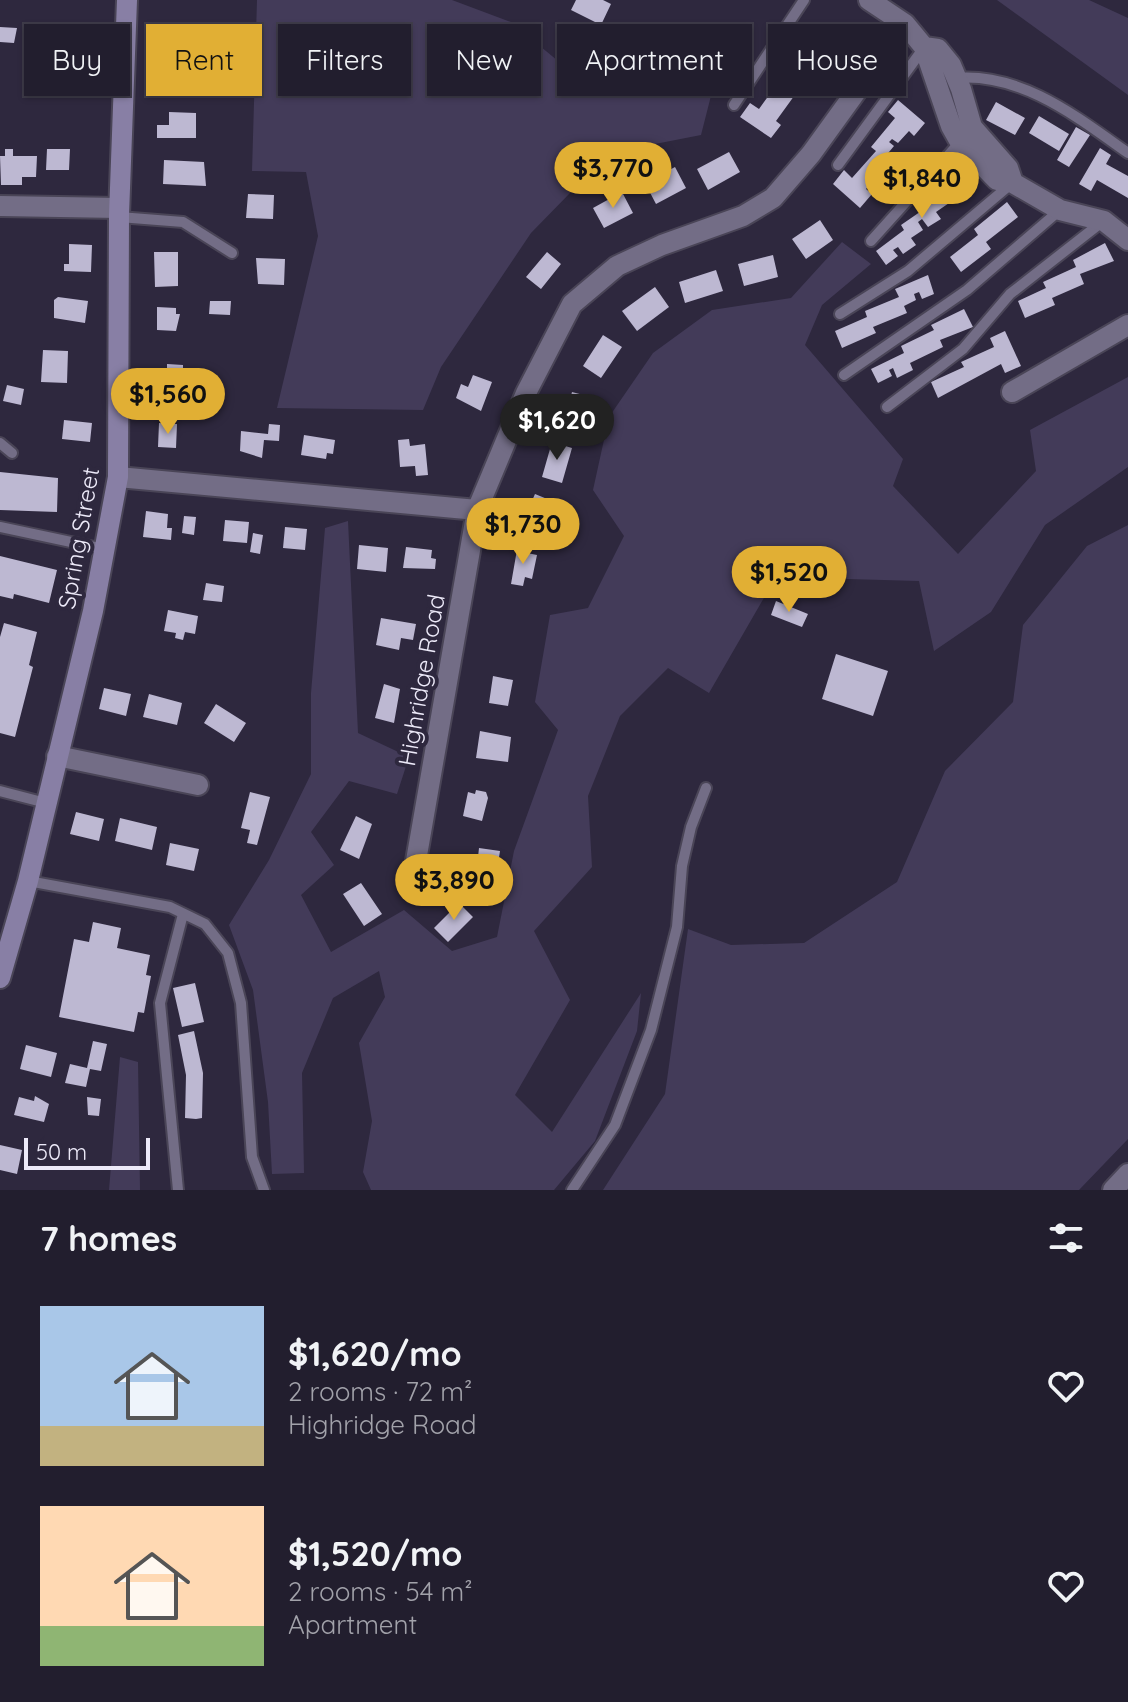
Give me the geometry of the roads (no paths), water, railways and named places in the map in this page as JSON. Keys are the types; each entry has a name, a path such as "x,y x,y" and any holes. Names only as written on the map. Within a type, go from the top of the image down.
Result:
{"main road":[{"name":"Spring Street","path":"0,978 28,881 118,477 119,212 127,0"}],"street":[{"path":"869,0 905,24"},
{"path":"906,25 947,81 972,127 1008,168 1013,183"},
{"path":"947,81 951,126 960,142 997,180 1013,183 1060,210 1104,221 1128,240"},
{"name":"Highridge Road","path":"416,861 477,510 526,393 572,304 617,266 662,245 743,216 773,198 811,154 853,96"},
{"path":"0,206 119,212"},
{"path":"1012,392 1128,325"},
{"path":"118,477 477,510"},
{"path":"57,756 198,785"},
{"path":"1113,1190 1128,1174"}],"lane":[{"path":"734,105 804,0"},
{"path":"838,165 924,47"},
{"path":"947,81 993,78 1028,90 1128,153"},
{"path":"871,241 960,142"},
{"path":"840,314 908,271 1013,183"},
{"path":"844,375 967,290 1060,210"},
{"path":"119,212 183,222 232,253"},
{"path":"887,407 963,349 1010,294 1104,221"},
{"path":"0,443 12,453"},
{"path":"0,527 104,549"},
{"path":"572,1190 615,1125 651,1030 677,927 685,853 706,788"},
{"path":"0,791 46,803"},
{"path":"28,881 170,907 205,924 228,953 241,1003 252,1157 264,1190"},
{"path":"178,1190 160,1003 183,914"}]}
